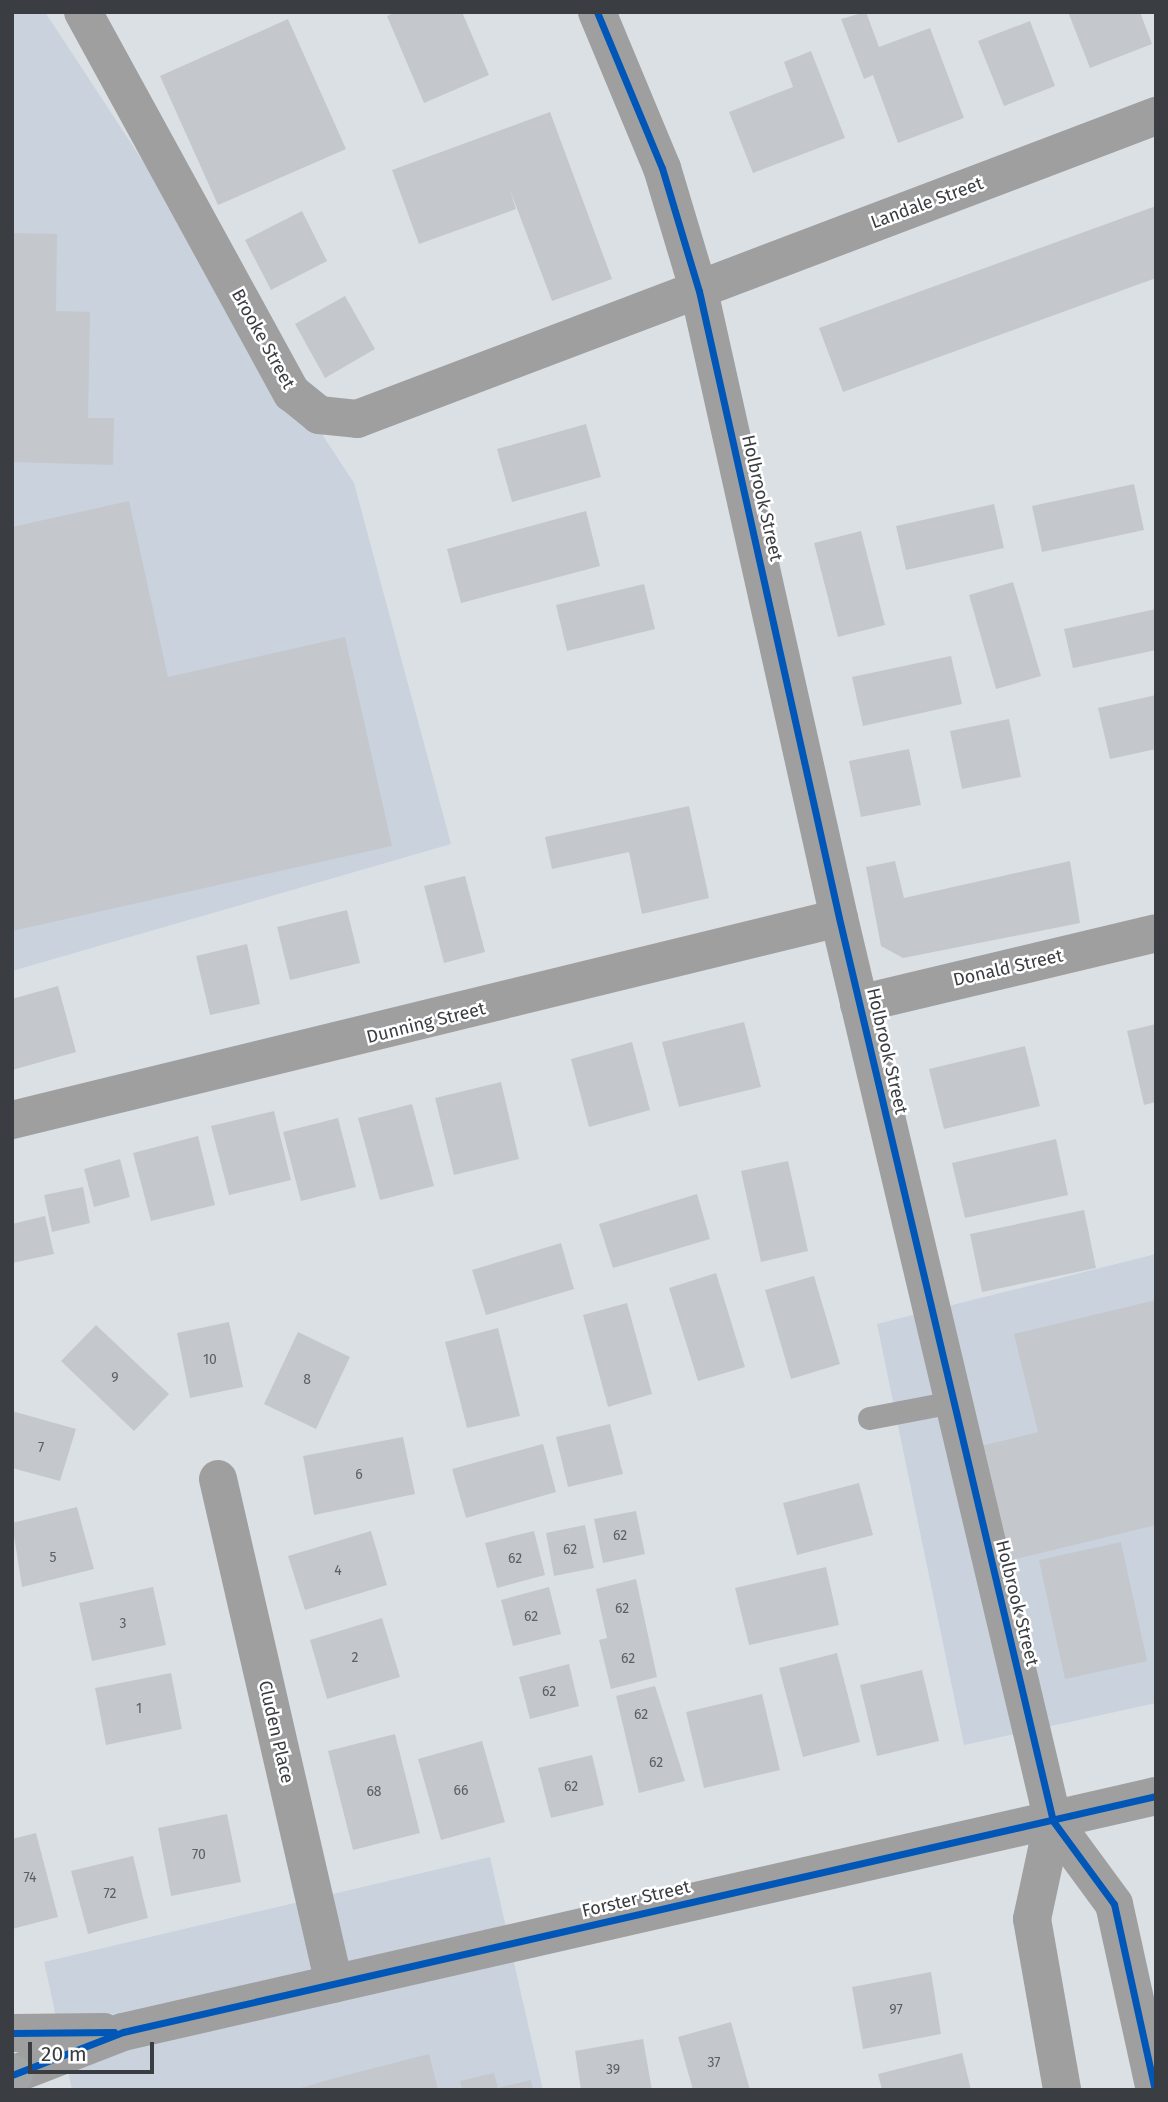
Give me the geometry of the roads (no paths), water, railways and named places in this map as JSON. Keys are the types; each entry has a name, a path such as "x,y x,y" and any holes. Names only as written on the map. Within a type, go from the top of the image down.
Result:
{"street":[{"name":"Brooke Street","path":"83,12 292,393 319,415 357,419 699,291"},
{"name":"Holbrook Street","path":"597,12 662,168 699,291 839,918 1053,1821 1114,1904 1155,2090"},
{"name":"Landale Street","path":"699,291 1156,116"},
{"name":"Dunning Street","path":"12,1120 839,918"},
{"name":"Donald Street","path":"859,1004 1156,933"},
{"name":"Cluden Place","path":"218,1479 334,1984"},
{"name":"Forster Street","path":"13,2075 123,2032 1156,1796"},
{"name":"Holbrook Street","path":"1053,1821 1032,1919 1062,2090"},
{"name":"Forster Street","path":"12,2033 123,2032"}],"lane":[{"path":"869,1418 952,1402"}]}
